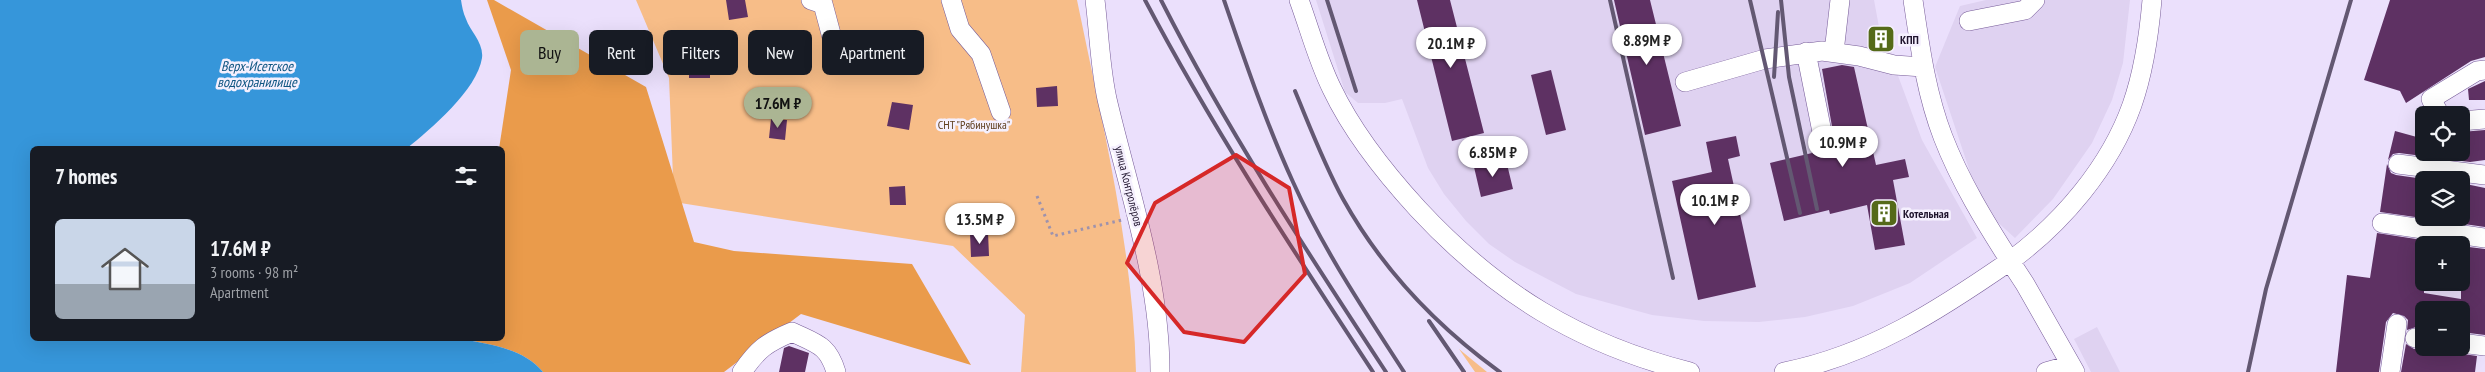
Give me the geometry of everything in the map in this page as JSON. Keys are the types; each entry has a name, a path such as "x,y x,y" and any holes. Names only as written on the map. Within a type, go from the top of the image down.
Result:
{"street":[{"path":"811,0 822,4 829,30"},
{"path":"951,0 960,29 981,54 1001,112"},
{"name":"улица Контролёров","path":"1095,0 1107,96 1138,217 1154,300 1160,372"},
{"path":"1299,0 1328,81 1349,118 1370,151 1394,183 1445,238 1494,280 1558,322 1630,354 1690,372"},
{"path":"1834,52 1840,0"},
{"path":"1913,0 1923,67 1943,138 1980,212 2025,284 2073,368 2046,372"},
{"path":"1969,21 2025,10 2035,0"},
{"path":"1784,372 1832,359 1896,333 1930,315 2010,261 2051,228 2068,209 2119,135 2132,104 2143,67 2152,0"},
{"path":"1806,52 1822,132"},
{"path":"1684,82 1765,59 1806,52 1834,52 1894,65 1923,67"},
{"path":"2435,106 2431,99 2477,71 2485,70"},
{"path":"2470,120 2485,119"},
{"path":"2398,164 2485,175"},
{"path":"2382,222 2485,238"},
{"path":"2390,372 2397,324"},
{"path":"742,372 756,352 775,339 792,332 813,342 830,354 836,372"},
{"path":"2470,344 2485,346"}],"path":[{"path":"1036,196 1053,236 1138,217"}],"highlighted area":[{"path":"1236,155 1289,188 1305,274 1244,342 1184,332 1127,263 1155,203"}],"shaded area":[{"path":"487,0 494,0 546,30 520,30 520,75 579,75 579,49 589,54 589,75 625,75 646,87 694,242 734,251 912,264 971,365 801,314 724,372 543,372 535,364 516,353 471,341 505,341 505,146 499,146 511,70"},
{"path":"1316,0 1874,0 1879,27 1887,27 1894,65 1922,140 1977,238 1910,283 1853,306 1805,317 1759,322 1704,321 1652,315 1576,294 1515,262 1489,244 1466,221 1444,194 1428,168 1402,99 1385,103 1358,103 1345,92"},
{"path":"1986,0 2130,0 2123,63 2112,100 2092,143 2053,199 2015,238 1994,219 1977,193 1935,67 1960,6"},
{"path":"2097,327 2120,372 2091,372 2074,339"}],"green space":[{"name":"СНТ \"Рябинушка\"","path":"636,0 1077,0 1123,232 1134,325 1136,372 1021,372 1025,315 953,246 674,202 668,75 738,75 738,30 663,30 663,64 653,40 653,30 649,30"},
{"path":"1459,349 1487,372 1475,372"}],"water":[{"name":"Верх-Исетское водохранилище","path":"0,0 461,0 465,17 481,47 482,58 478,70 472,83 452,108 410,146 30,146 30,341 471,341 516,353 535,364 543,372 0,372"}],"building":[{"path":"726,0 745,0 748,17 729,20"},
{"path":"1417,0 1450,0 1484,133 1452,141"},
{"path":"1614,0 1650,0 1681,126 1645,135"},
{"path":"2390,0 2485,0 2485,57 2471,61 2406,103 2400,91 2364,80"},
{"name":"КПП","path":"1887,27 1890,50 1874,48 1872,28"},
{"path":"1842,65 1854,67 1876,165 1905,159 1909,177 1893,180 1905,245 1875,250 1867,205 1830,214 1829,210 1784,221 1770,163 1812,153 1810,144 1825,143 1834,138 1822,69"},
{"path":"1551,70 1566,130 1546,135 1531,75"},
{"path":"689,75 710,75 710,78 689,78"},
{"path":"2485,81 2485,100 2469,100 2468,89"},
{"path":"1057,86 1058,106 1037,107 1036,88"},
{"path":"892,102 913,105 909,130 887,126"},
{"path":"771,119 787,120 785,140 769,138"},
{"path":"2485,130 2485,160 2470,162 2462,161 2470,161 2470,131"},
{"path":"2395,131 2415,137 2415,155 2393,154 2388,160"},
{"path":"1736,136 1740,156 1728,159 1756,287 1698,300 1672,181 1712,172 1706,142"},
{"path":"1506,160 1513,189 1481,197 1474,167"},
{"path":"2387,164 2391,173 2415,178 2415,217 2380,212"},
{"path":"2470,185 2485,188 2485,227 2470,225"},
{"path":"905,186 906,205 890,205 889,187"},
{"path":"988,232 989,256 971,257 970,233"},
{"path":"2377,233 2415,239 2415,291 2424,291 2424,293 2461,299 2461,291 2470,291 2470,247 2485,249 2485,335 2470,333 2470,301 2415,301 2415,327 2407,330 2408,320 2404,316 2393,313 2386,322 2379,372 2336,372 2347,275 2370,278"},
{"path":"2406,344 2415,349 2415,356 2477,356 2475,372 2401,372"},
{"path":"789,346 809,353 805,372 779,372 784,348"}],"railway":[{"path":"1145,0 1226,142 1373,372"},
{"path":"1161,0 1240,143 1386,372"},
{"path":"1224,0 1265,115 1305,207 1345,279 1404,372"},
{"path":"1327,0 1356,91"},
{"path":"1610,0 1673,278"},
{"path":"1750,0 1800,213"},
{"path":"1781,0 1789,77 1817,209"},
{"path":"2248,372 2266,289 2351,0"},
{"path":"1774,77 1778,12"},
{"path":"1295,91 1336,186 1358,225 1375,249 1432,315 1476,354 1500,372"},
{"path":"1429,321 1464,372"}],"place":[{"name":"КПП","path":"1881,39"},
{"name":"Котельная","path":"1884,213"}]}
